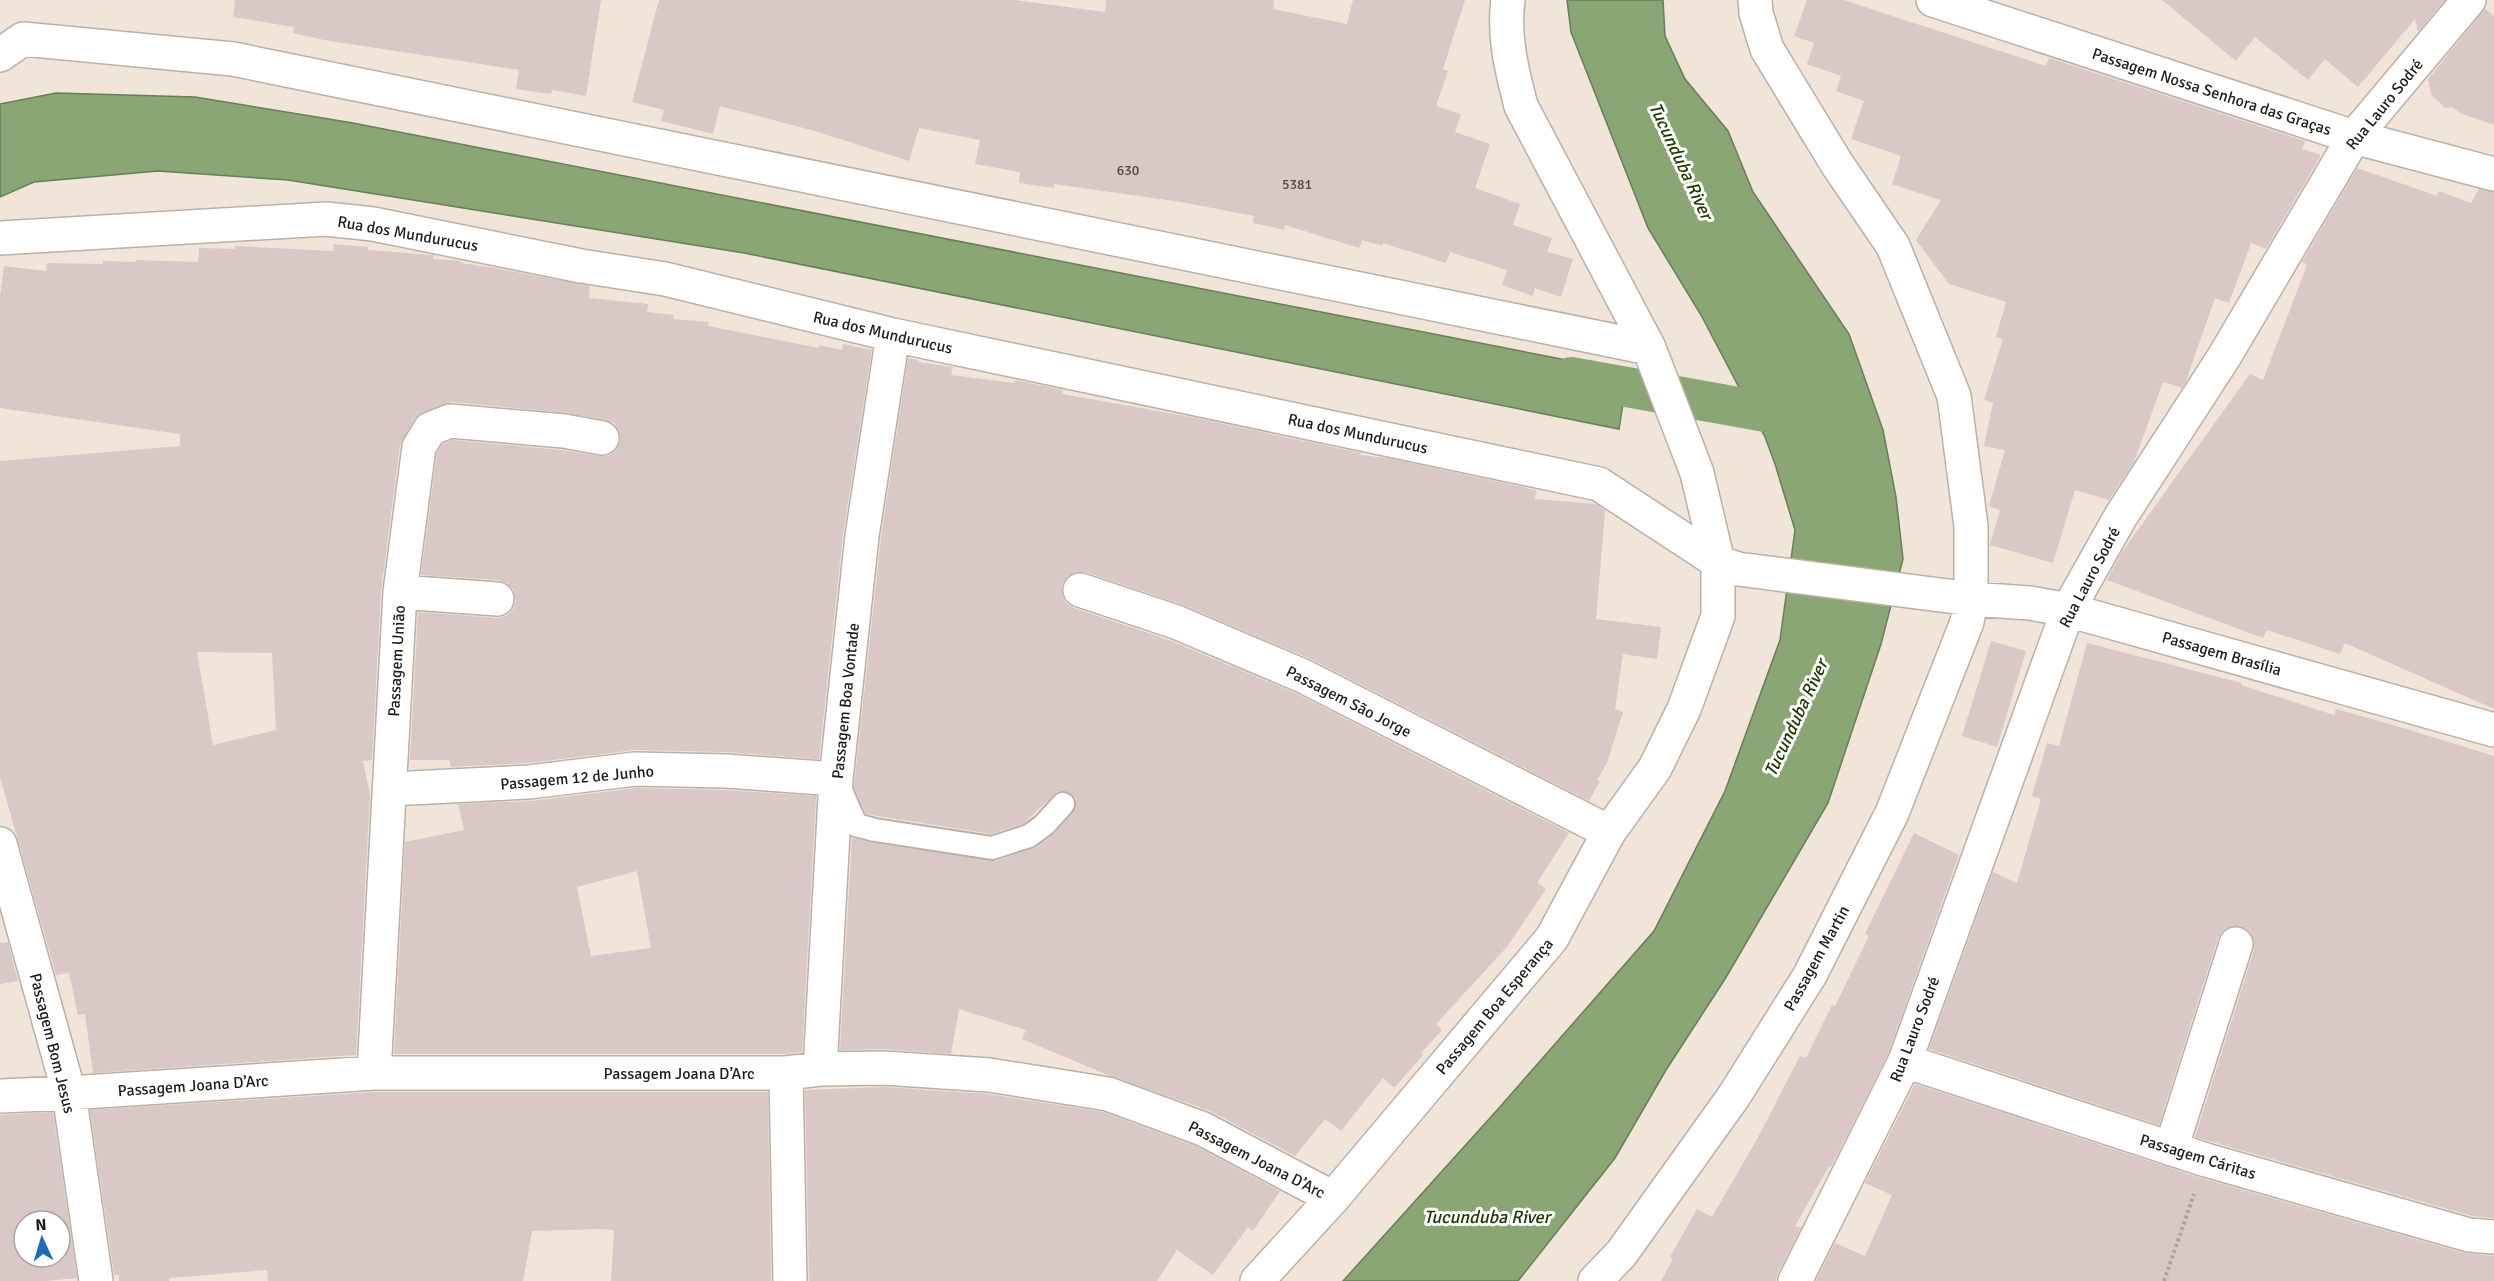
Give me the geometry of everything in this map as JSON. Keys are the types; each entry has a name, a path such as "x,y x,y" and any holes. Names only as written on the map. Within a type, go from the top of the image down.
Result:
{"street":[{"name":"Passagem Boa Esperança","path":"1257,1281 1333,1198 1552,938 1610,832 1655,768 1684,709 1718,616 1728,565 1697,473 1649,349 1521,106 1511,67 1504,24 1508,0"},
{"name":"Passagem Martin","path":"1595,1281 1621,1254 1734,1096 1810,975 1892,813 1967,622 1958,597 1971,526 1954,396 1893,246 1837,164 1767,49 1756,13 1755,0"},
{"name":"Passagem Nossa Senhora das Graças","path":"1932,0 2354,137 2494,174"},
{"name":"Rua Lauro Sodré","path":"1795,1281 1905,1061 2068,610 2121,516 2224,357 2354,137 2469,0"},
{"path":"8,39 233,59 1649,349"},
{"name":"Rua dos Mundurucus","path":"0,238 326,219 373,224 581,266 665,279 893,335 1599,484 1728,565"},
{"name":"Passagem Boa Vontade","path":"820,1069 836,779 862,536 893,335"},
{"name":"Passagem União","path":"374,1073 400,592 416,456 423,437 430,429 450,421 564,431 602,438"},
{"name":"Passagem Brasília","path":"1728,565 1958,597 2030,603 2068,610 2494,730"},
{"name":"Passagem São Jorge","path":"1080,590 1176,622 1303,676 1610,832"},
{"path":"400,592 496,599"},
{"name":"Passagem 12 de Junho","path":"390,789 529,782 635,769 726,771 836,779"},
{"name":"Passagem Bom Jesus","path":"0,844 69,1093 96,1281"},
{"path":"2171,1149 2236,944"},
{"name":"Passagem Cáritas","path":"1905,1061 2206,1160 2469,1235 2494,1237"},
{"name":"Passagem Joana D’Arc","path":"0,1096 374,1073 786,1073 820,1069 884,1068 989,1075 1108,1094 1203,1129 1333,1198"},
{"path":"786,1073 790,1281"}],"lane":[{"path":"836,779 856,825 992,848 1029,836 1044,825 1063,804"}],"path":[{"path":"2164,1281 2206,1160"}],"water":[{"name":"Tucunduba River","path":"1567,0 1663,0 1665,36 1685,79 1728,131 1753,192 1849,334 1883,430 1896,497 1903,559 1881,644 1828,803 1725,979 1666,1070 1615,1158 1518,1281 1343,1281 1654,931 1725,791 1780,640 1795,530 1775,464 1765,437 1701,315 1648,228 1571,32"},
{"path":"56,93 195,97 353,123 1628,372 1619,429 744,253 288,180 158,171 34,182 0,197 0,104"}],"building":[{"path":"235,0 601,0 586,96 552,90 551,94 516,89 519,70 324,40 293,33 294,27 233,17"},
{"path":"659,0 1015,0 1105,12 1106,0 1274,0 1273,9 1347,24 1353,0 1465,0 1443,69 1448,71 1436,106 1461,114 1455,132 1490,144 1475,188 1520,204 1513,225 1552,238 1547,252 1573,259 1561,297 1535,288 1533,296 1502,285 1507,270 1450,252 1446,263 1383,243 1382,246 1362,240 1359,248 1285,225 1284,230 1253,223 1254,216 1181,202 1054,184 1054,188 1019,183 1020,172 975,164 980,140 919,128 909,161 815,131 720,106 713,134 661,121 664,110 632,102"},
{"path":"1807,0 1843,0 2046,66 2049,58 2305,141 2302,149 2321,155 2266,249 2251,243 2229,303 2215,298 2182,388 2163,382 2134,462 2109,500 2075,490 2053,563 1990,545 2000,510 1989,506 2005,450 1984,446 1993,403 1984,400 2003,339 1996,337 2006,302 1949,284 1916,240 1941,200 1892,184 1901,156 1851,139 1864,101 1836,91 1841,76 1807,64 1814,43 1794,36"},
{"path":"2162,0 2445,0 2418,32 2415,19 2358,87 2325,59 2308,80 2255,37 2236,61"},
{"path":"2485,9 2494,16 2494,125 2460,113 2452,107 2445,108 2431,94 2428,79"},
{"path":"2357,168 2437,196 2439,191 2471,203 2479,189 2494,192 2494,709 2345,643 2340,654 2267,630 2263,638 2107,580 2122,552 2250,374 2263,380 2307,265 2302,262"},
{"path":"334,244 368,247 368,250 434,255 433,259 460,261 460,263 590,286 589,298 648,304 647,312 674,315 673,319 709,322 708,326 819,348 819,345 842,350 843,344 872,350 843,534 819,759 726,752 635,750 527,763 451,767 449,760 410,760 418,612 496,618 506,616 513,609 516,601 514,590 507,583 499,580 421,575 437,453 443,444 453,440 608,456 616,451 620,441 619,431 614,423 567,413 452,402 423,412 414,419 400,445 381,591 372,760 363,761 370,795 356,1055 93,1073 85,1014 78,1015 69,973 56,975 0,777 0,461 180,446 180,434 0,408 0,296 4,266 46,271 47,263 103,264 103,261 136,262 136,260 198,262 199,248 235,249 235,246 333,251","holes":["197,652 272,653 276,730 213,745"]},
{"path":"908,358 919,360 918,362 953,367 951,375 1014,383 1015,380 1063,390 1062,394 1191,417 1361,453 1361,455 1387,458 1536,490 1535,499 1596,504 1605,510 1596,619 1661,627 1657,659 1623,654 1615,709 1623,712 1607,763 1589,801 1311,659 1183,605 1085,572 1077,572 1068,576 1062,584 1062,594 1066,603 1074,608 1169,640 1295,693 1569,833 1537,883 1546,889 1506,948 1436,1024 1442,1030 1421,1053 1423,1055 1394,1088 1383,1078 1341,1131 1325,1119 1295,1156 1210,1111 1108,1075 1022,1039 1026,1030 959,1009 951,1054 885,1049 840,1050 852,838 996,861 1037,847 1054,834 1076,806 1076,799 1072,794 1058,791 1023,824 991,834 866,814 854,787 881,538"},
{"path":"1991,641 2026,651 1997,747 1962,736"},
{"path":"2087,643 2242,683 2241,685 2334,715 2336,709 2494,756 2494,1218 2472,1216 2195,1137 2254,950 2254,941 2250,932 2241,926 2233,926 2224,930 2218,938 2159,1125 1929,1049 1993,872 2017,883 2041,799 2032,796 2047,743 2059,746"},
{"path":"636,788 725,790 816,796 802,1052 785,1054 394,1054 405,842 464,830 458,804 531,801","holes":["637,871 651,948 591,956 577,887"]},
{"path":"1914,833 1959,855 1888,1054 1831,1167 1829,1166 1795,1226 1801,1228 1776,1281 1661,1281 1673,1259 1670,1257 1697,1209 1712,1217 1756,1141 1800,1056 1806,1058 1832,1005 1835,1006 1869,936 1865,934"},
{"path":"8,942 18,981 0,984 0,943"},
{"path":"1915,1084 2201,1178 2464,1253 2494,1256 2494,1281 1816,1281 1835,1243 1865,1256 1892,1195 1865,1183"},
{"path":"884,1087 987,1094 1103,1112 1195,1146 1280,1191 1253,1231 1248,1227 1213,1275 1177,1250 1157,1281 809,1281 805,1090"},
{"path":"375,1092 768,1092 771,1281 611,1281 614,1230 600,1229 532,1231 523,1281 268,1281 267,1270 169,1278 169,1281 119,1281 119,1275 114,1275 90,1110"},
{"path":"53,1112 67,1209 12,1209 12,1269 72,1269 72,1243 77,1278 0,1281 0,1115"}],"waterway":[{"path":"1571,377 1804,419"}]}
